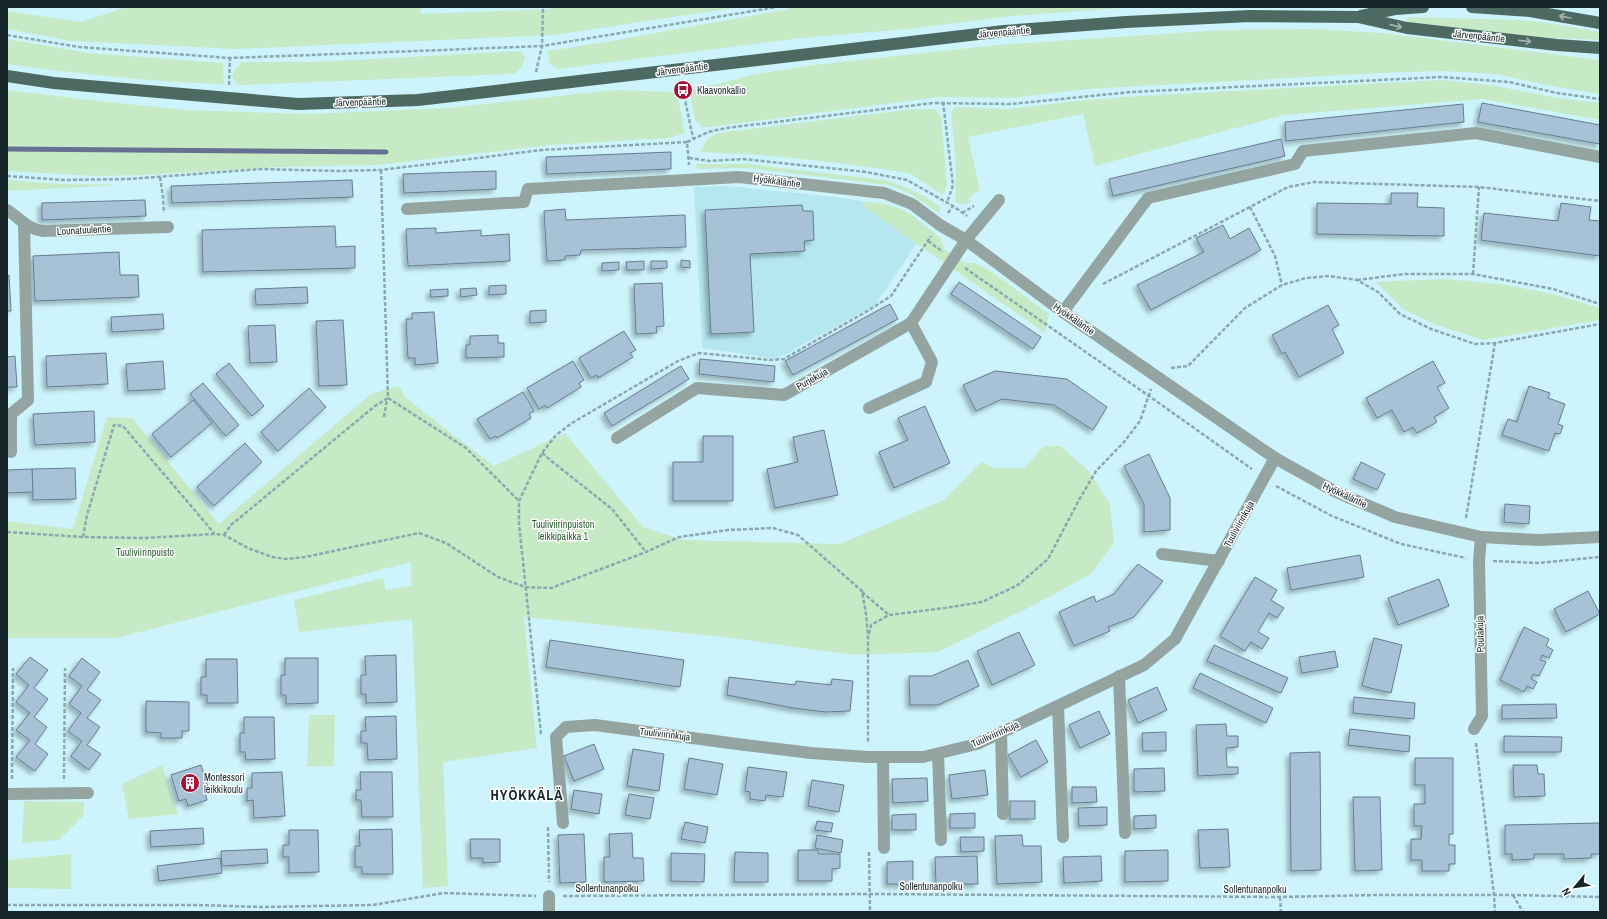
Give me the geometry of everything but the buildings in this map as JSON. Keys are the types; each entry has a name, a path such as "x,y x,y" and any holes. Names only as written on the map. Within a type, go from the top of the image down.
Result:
{"main road":[{"name":"Järvenpääntie","path":"1358,17 1395,9 1423,7"},
{"path":"1472,7 1530,11 1600,23"},
{"name":"Järvenpääntie","path":"7,76 54,83 298,104 411,100 1004,31 1126,22 1250,16 1358,17 1407,28 1557,45 1600,48"}],"street":[{"path":"1063,312 1148,198 1295,164 1303,151 1476,133 1600,157"},
{"name":"Hyökkäläntie","path":"407,209 524,202 528,189 739,176 884,193 912,204 940,225 966,240 1063,312 1275,458 1334,491 1395,517 1481,537 1538,540 1600,537"},
{"name":"Purjekuja","path":"618,438 697,388 784,395 911,323 966,240 999,200"},
{"name":"Lounatuulentie","path":"7,210 34,230 43,231 167,226"},
{"path":"11,452 11,414 28,400 24,224"},
{"path":"869,408 926,382 932,362 911,323"},
{"name":"Tuuliviirinkuja","path":"557,743 556,737 566,727 595,725 811,753 883,757 923,757 977,744 1144,665 1175,639 1275,458"},
{"name":"Poutakuja","path":"1474,728 1482,716 1479,561 1481,537"},
{"path":"1162,554 1219,561"},
{"path":"1120,676 1125,833"},
{"path":"1058,706 1063,837"},
{"path":"1001,732 1003,814"},
{"path":"557,743 563,823"},
{"path":"938,754 941,840"},
{"path":"883,757 884,848"},
{"path":"10,794 88,793"},
{"path":"549,896 549,912"}],"path":[{"path":"533,86 542,46 543,7"},
{"path":"7,34 80,47 230,58 542,46 777,7"},
{"path":"228,98 230,58"},
{"path":"7,176 64,180 160,177 261,170 381,170 542,150 687,142 708,132 726,128 943,102 1011,104 1130,92 1442,76 1509,82 1557,93 1600,99"},
{"path":"683,90 693,138"},
{"path":"943,102 953,185 947,203"},
{"path":"687,142 690,179"},
{"path":"381,170 388,398 384,417"},
{"path":"160,177 167,226"},
{"path":"1097,287 1288,187 1314,182 1479,187 1600,201"},
{"path":"1473,274 1479,187"},
{"path":"557,743 543,748 519,523 519,501 542,452 556,435 572,423 678,361 699,353 771,360 784,359 870,310 891,296 953,206"},
{"path":"1250,206 1275,256 1282,285"},
{"path":"1166,368 1188,366 1245,308 1282,285 1306,278 1329,276 1357,280 1404,274 1473,274 1553,289 1600,304"},
{"path":"1357,280 1378,292 1400,314 1431,329 1475,344 1495,343 1600,324"},
{"path":"1463,533 1495,343"},
{"path":"868,638 871,626 889,615 982,602 1018,585 1048,559 1096,471 1124,442 1140,421 1149,396"},
{"path":"388,398 466,448 519,501"},
{"path":"224,535 231,525 375,406 388,398"},
{"path":"83,537 87,514 114,425 123,426 215,534"},
{"path":"542,452 612,509 646,552"},
{"path":"1273,493 1277,486"},
{"path":"7,532 83,537 144,538 215,534 224,535 248,548 272,558 286,559 305,557 419,533 446,543 498,577 525,587 551,588 646,552 679,537 728,530 773,528 798,535 889,615"},
{"path":"862,591 866,614 868,658"},
{"path":"10,794 13,668"},
{"path":"64,793 65,668"},
{"path":"1474,728 1495,912"},
{"path":"548,823 549,896"},
{"name":"Sollentunanpolku","path":"7,905 197,905 263,907 373,904 444,893 549,896 870,894 1280,897 1513,895 1600,897"},
{"path":"1513,895 1523,912"},
{"path":"1280,897 1280,912"}],"shaded area":[{"path":"729,186 862,201 864,207 917,243 875,305 777,359 702,348 694,187"}],"green space":[{"path":"127,7 421,7 421,14 549,9 549,7 739,7 555,35 235,49 71,41 7,29 7,11 81,22"},
{"path":"788,7 1136,7 1013,16 908,29 802,38 558,69 549,63 548,51 789,9"},
{"path":"1406,18 1519,20 1554,24 1600,32 1600,40 1535,37 1407,22"},
{"path":"1312,29 1382,33 1600,60 1600,94 1557,87 1496,74 1442,71 1380,73 1087,89 1012,98 938,97 702,127 695,120 690,91 751,75 805,66 996,45 1222,30"},
{"path":"7,39 89,53 223,63 224,84 115,77 7,64"},
{"path":"520,51 525,56 524,62 513,74 241,85 236,83 232,77 234,71 242,62 318,62"},
{"path":"1442,80 1491,85 1557,98 1600,103 1600,120 1483,99 1284,115 1095,166 1083,114 968,137 980,190 968,198 971,201 967,204 961,204 954,201 956,195 955,154 951,114 954,107 1008,109 1086,100 1139,96"},
{"path":"7,90 185,110 310,114 448,108 615,90 677,92 685,133 669,138 551,145 378,165 276,167 145,175 95,176 7,171"},
{"path":"913,109 935,109 941,117 947,186 943,195 909,173 838,163 762,155 700,152 707,139 718,133"},
{"path":"697,164 747,164 884,180 906,187 927,198 940,207 939,213 909,193 888,185 748,168 697,169"},
{"path":"7,180 61,184 122,185 7,191"},
{"path":"862,201 885,204 898,208 912,215 938,236 942,241 944,249 965,263 974,263 986,268 1049,314 1045,333 864,207"},
{"path":"1444,279 1501,284 1553,294 1600,308 1600,320 1483,340 1434,324 1403,309 1376,282"},
{"path":"399,386 406,398 494,466 565,433 643,527 683,540 840,544 944,500 981,462 994,468 1024,468 1044,446 1060,446 1089,471 1110,504 1114,543 1091,574 1032,606 938,652 853,655 724,637 524,617 537,748 443,762 448,886 423,888 412,619 299,632 294,600 383,578 386,590 411,586 411,562 117,638 7,638 7,521 73,529 107,417 132,418 219,524 371,394"},
{"path":"309,715 335,715 334,766 307,767"},
{"path":"162,765 178,814 129,819 122,784"},
{"path":"24,801 84,802 83,816 59,840 22,843"},
{"path":"71,854 71,889 7,888 7,860"}],"waterway":[{"path":"7,149 386,152"}],"place":[{"name":"Klaavonkallio","path":"683,90"},
{"name":"Montessori leikkikoulu","path":"190,783"}],"district":[{"name":"HYÖKKÄLÄ","path":"527,795"}],"park label":[{"name":"Tuuliviirinpuiston leikkipaikka 1","path":"563,530"},
{"name":"Tuuliviirinpuisto","path":"145,552"}]}
